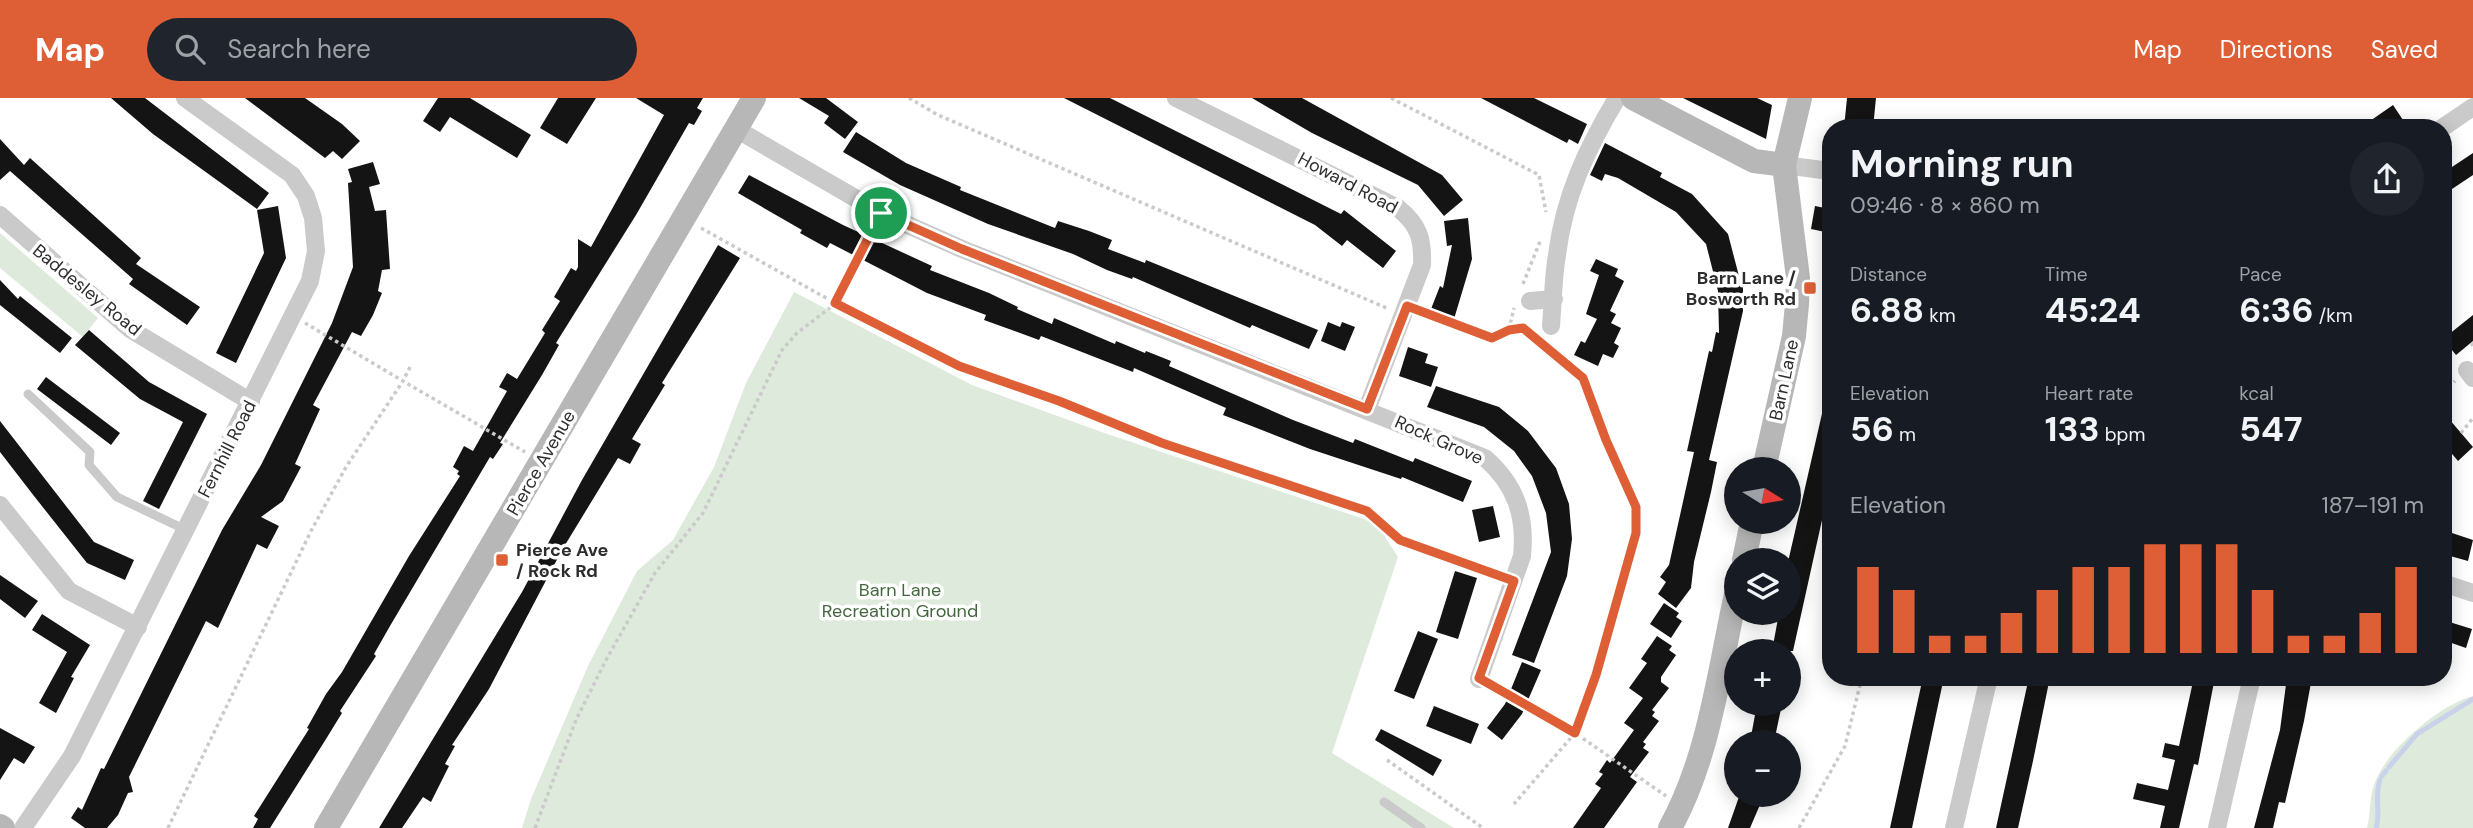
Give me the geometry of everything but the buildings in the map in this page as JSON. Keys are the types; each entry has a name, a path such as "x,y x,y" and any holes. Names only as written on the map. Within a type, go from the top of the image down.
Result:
{"street":[{"name":"Fernhill Road","path":"23,828 72,756 295,316 310,281 316,251 313,218 306,196 292,175 185,98"},
{"name":"Pierce Avenue","path":"326,828 754,98"},
{"name":"Howard Road","path":"1176,98 1398,208 1411,219 1422,241 1422,265 1367,409"},
{"path":"1551,326 1557,254 1570,193 1588,147 1617,98"},
{"path":"1633,98 1754,162 1822,170"},
{"path":"1784,165 1800,98"},
{"path":"2452,121 2473,107"},
{"name":"Rock Grove","path":"736,129 881,213 962,249 1468,449 1493,465 1512,488 1523,519 1522,556 1479,678"},
{"name":"Barn Lane","path":"1767,457 1794,336 1797,304 1798,278 1784,165"},
{"name":"Baddesley Road","path":"0,215 130,329 251,402"},
{"path":"1521,301 1554,299"},
{"path":"0,505 69,591 138,627"},
{"path":"2452,586 2473,593"},
{"path":"1676,817 1699,754 1729,625"},
{"path":"1954,828 1987,686"},
{"path":"2217,828 2250,686"}],"lane":[{"path":"28,394 90,452 89,465 117,497 186,530"},
{"path":"1384,802 1421,828"}],"path":[{"path":"909,98 938,115 1406,311 1492,338 1509,330 1523,328 1583,378 1606,440 1636,507 1636,533 1596,675 1575,733 1514,804"},
{"path":"1391,98 1539,175 1548,220"},
{"path":"536,828 576,720 627,620 655,573 703,513 782,351 797,333 835,303 881,213"},
{"path":"685,217 835,303 959,366 1059,401 1162,443 1367,511 1400,540 1514,581"},
{"path":"1509,330 1543,233"},
{"path":"295,316 403,382 542,461"},
{"path":"168,828 311,531 346,467 403,382 410,367"},
{"path":"2461,433 2473,418"},
{"path":"1479,678 1575,733 1676,817"},
{"path":"1799,828 1845,746 1860,686"},
{"path":"1387,760 1483,828"}],"green space":[{"path":"0,233 98,318 83,337 0,268"},
{"name":"Barn Lane Recreation Ground","path":"794,292 972,385 1110,435 1376,523 1398,557 1332,753 1454,828 522,828 531,799 588,666 637,571 673,540 714,467 746,383"},
{"path":"2473,696 2473,828 2367,828 2374,785 2389,758 2430,719 2459,701"}],"waterway":[{"path":"2389,767 2417,734 2473,699"},
{"path":"2382,776 2386,771"},
{"path":"2376,828 2380,780"}],"place":[{"name":"Barn Lane / Bosworth Rd","path":"1810,288"},
{"name":"Pierce Ave / Rock Rd","path":"502,560"}],"route":[{"path":"881,213 962,249 1367,409 1407,306 1492,338 1509,330 1523,328 1583,378 1606,440 1636,507 1636,533 1596,675 1575,733 1479,678 1514,581 1400,540 1367,511 1162,443 1059,401 959,366 835,303 839,301 881,213"}]}
